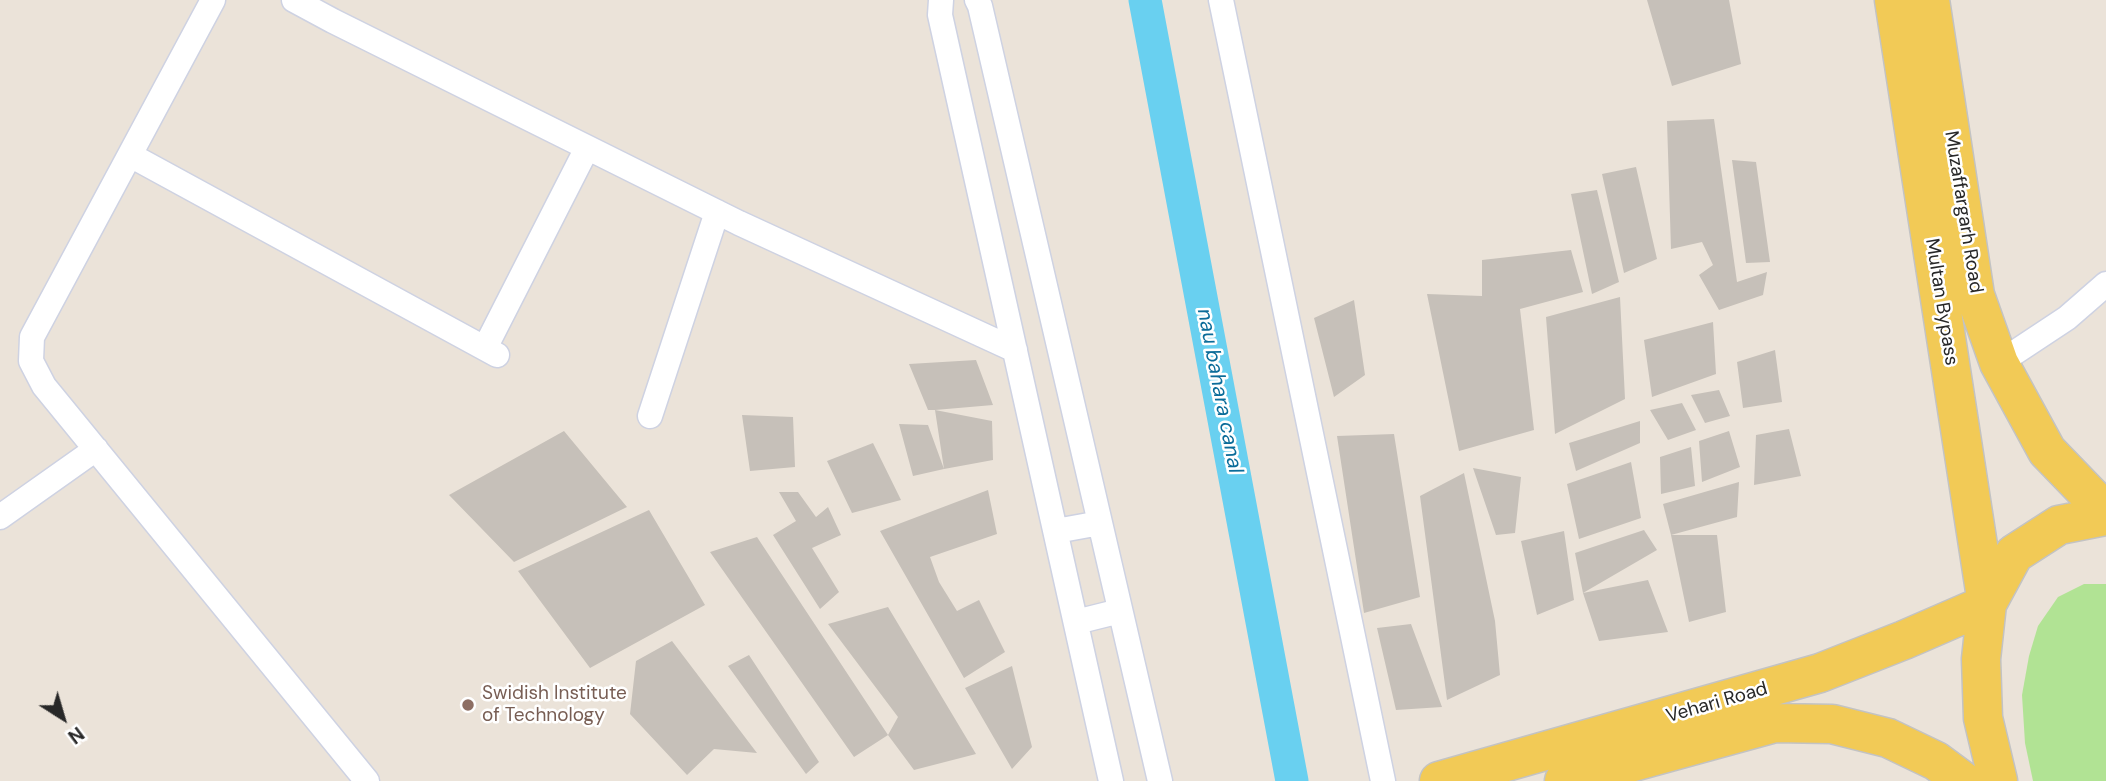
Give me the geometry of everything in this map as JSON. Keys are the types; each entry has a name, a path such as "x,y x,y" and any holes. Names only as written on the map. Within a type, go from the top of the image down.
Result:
{"main road":[{"name":"Multan Bypass","path":"1894,0 1987,604"},
{"name":"Muzaffargarh Road","path":"1930,0 1975,295 1998,363 2047,451 2106,514"},
{"path":"1998,781 1983,718 1981,659 1987,604 2014,554 2059,525 2106,514"},
{"name":"Vehari Road","path":"1439,781 1820,673 1987,604"},
{"name":"Vehari Road","path":"1564,781 1626,773 1775,723 1832,723 1888,738 1936,761 1962,781"}],"street":[{"path":"213,0 32,337 32,361 44,386 367,781"},
{"path":"294,0 717,212 1015,350"},
{"path":"941,0 940,15 1111,781"},
{"path":"977,0 1160,781"},
{"path":"1221,0 1384,781"},
{"path":"130,155 491,352 587,148"},
{"path":"650,416 717,212"},
{"path":"1998,363 2067,318 2106,284"},
{"path":"0,517 96,449"},
{"path":"1056,531 1100,523"},
{"path":"1076,622 1120,611"}],"green space":[{"path":"2084,584 2106,584 2106,781 2033,781 2025,743 2022,695 2029,656 2038,626 2058,597"}],"building":[{"path":"1647,0 1729,0 1741,64 1672,86"},
{"path":"1714,119 1737,282 1767,272 1763,295 1719,310 1699,275 1713,265 1702,242 1671,249 1667,121"},
{"path":"1732,160 1756,162 1770,262 1746,263"},
{"path":"1636,167 1657,259 1624,273 1602,174"},
{"path":"1597,190 1619,282 1592,294 1571,194"},
{"path":"1571,250 1583,292 1520,309 1534,430 1459,451 1427,294 1482,296 1482,260"},
{"path":"1620,297 1625,399 1555,434 1546,317"},
{"path":"1354,300 1365,375 1334,397 1314,318"},
{"path":"1713,322 1716,374 1652,397 1644,340"},
{"path":"1775,350 1782,402 1743,408 1737,362"},
{"path":"976,360 993,405 928,410 909,364"},
{"path":"1719,390 1730,416 1705,423 1691,395"},
{"path":"1682,403 1696,430 1668,440 1650,410"},
{"path":"935,410 992,421 993,460 944,469"},
{"path":"742,415 793,417 795,467 750,471"},
{"path":"1640,421 1640,443 1576,471 1569,443"},
{"path":"899,424 928,425 944,469 913,476"},
{"path":"1789,429 1801,476 1754,485 1756,435"},
{"path":"564,431 627,507 514,562 449,495"},
{"path":"1729,431 1740,467 1702,482 1699,441"},
{"path":"1394,434 1420,597 1364,613 1337,436"},
{"path":"873,443 901,500 852,513 827,461"},
{"path":"1691,447 1695,486 1661,494 1660,457"},
{"path":"1631,462 1641,518 1579,539 1567,484"},
{"path":"1473,468 1521,477 1515,533 1496,535"},
{"path":"1464,473 1495,621 1500,675 1447,700 1420,496"},
{"path":"1739,482 1737,517 1671,535 1663,504"},
{"path":"988,490 997,534 930,557 939,582 957,611 979,600 1005,652 964,678 880,531"},
{"path":"779,492 798,492 816,517 828,507 841,535 812,548 839,592 820,609 773,535 796,521"},
{"path":"649,510 705,605 590,668 518,571"},
{"path":"1644,530 1657,550 1583,593 1575,553"},
{"path":"1564,531 1574,600 1537,615 1521,541"},
{"path":"1671,535 1717,535 1726,612 1689,622"},
{"path":"757,537 888,735 854,757 710,552"},
{"path":"1648,580 1668,632 1599,641 1583,593"},
{"path":"888,607 976,754 914,770 888,735 898,717 828,624"},
{"path":"1411,624 1442,707 1396,710 1377,628"},
{"path":"672,641 757,753 714,749 687,775 630,714 636,661"},
{"path":"749,655 819,762 806,774 728,666"},
{"path":"1012,666 1032,747 1012,769 965,688"}],"waterway":[{"name":"nau bahara canal","path":"1145,0 1292,781"}],"place":[{"name":"Swidish Institute of Technology","path":"468,705"}]}
